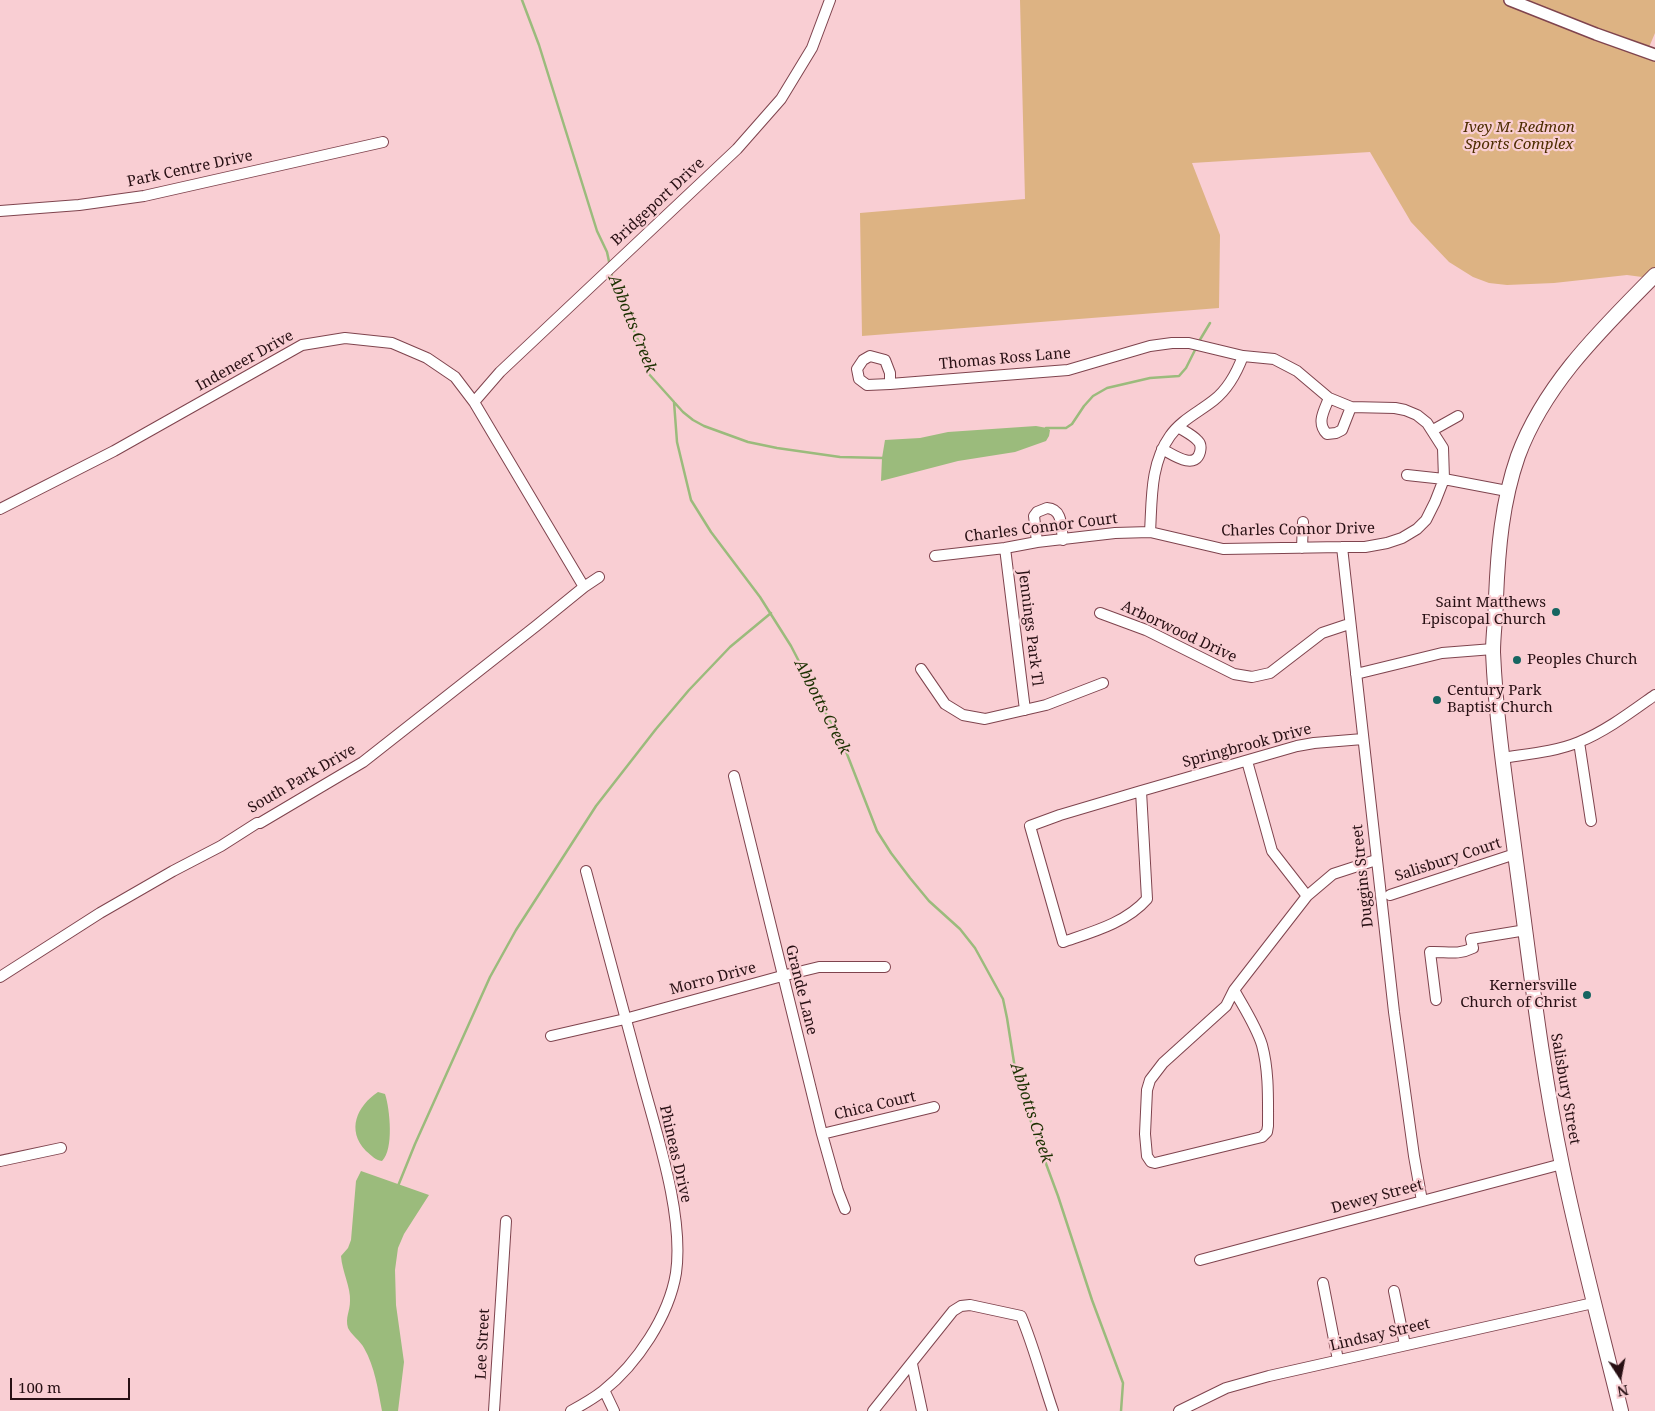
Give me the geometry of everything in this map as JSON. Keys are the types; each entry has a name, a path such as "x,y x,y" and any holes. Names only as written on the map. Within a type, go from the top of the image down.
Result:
{"main road":[{"name":"Salisbury Street","path":"1620,1411 1593,1303 1562,1164 1542,1057 1502,758 1493,649 1498,551 1502,521 1507,491 1519,455 1534,421 1552,389 1596,335 1655,275"}],"street":[{"name":"Bridgeport Drive","path":"474,402 500,372 737,148 781,99 812,48 830,0"},
{"path":"1510,0 1655,55"},
{"name":"Park Centre Drive","path":"0,211 79,205 144,196 383,142"},
{"name":"Indeneer Drive","path":"0,509 114,451 302,345 345,338 392,343 427,358 455,377 474,402 584,587"},
{"name":"Thomas Ross Lane","path":"890,384 1068,370 1150,346 1172,343 1189,344 1244,356 1274,359 1297,370 1329,398 1351,407 1395,408 1405,410 1422,418 1433,430 1443,448 1444,479"},
{"path":"1150,532 1154,472 1162,449 1178,427 1215,399 1236,375 1244,356"},
{"path":"1329,398 1321,421 1322,429 1327,434 1342,430 1351,407"},
{"path":"1433,430 1458,416"},
{"path":"1162,449 1186,461 1193,460 1199,456 1201,448 1198,441 1178,427"},
{"path":"1407,475 1444,479 1507,491"},
{"name":"Charles Connor Drive","path":"1150,532 1223,549 1342,548 1365,546 1402,538 1417,529 1429,515 1444,479"},
{"path":"1037,542 1034,516 1037,512 1047,508 1056,511 1060,516 1063,540"},
{"path":"1302,548 1303,522"},
{"name":"Charles Connor Court","path":"935,556 1115,533 1150,532"},
{"name":"Jennings Park Tl","path":"1005,548 1025,710"},
{"name":"Duggins Street","path":"1342,548 1394,1012 1422,1201"},
{"name":"South Park Drive","path":"0,977 100,913 221,846 257,823 260,824 363,762 599,577"},
{"name":"Arborwood Drive","path":"1100,613 1146,630 1234,674 1252,677 1270,673 1322,633 1350,624"},
{"path":"1356,674 1442,653 1493,649"},
{"path":"921,669 944,704 964,716 984,719 1046,705 1103,683"},
{"path":"1502,758 1560,748 1579,742 1619,720 1655,695"},
{"name":"Springbrook Drive","path":"1141,791 1146,899 1140,907 1104,928 1063,942 1030,826 1141,791 1297,746 1362,739"},
{"path":"1579,742 1591,821"},
{"path":"1247,761 1272,851 1307,896"},
{"name":"Grande Lane","path":"734,776 822,1134 838,1191 845,1208"},
{"name":"Salisbury Court","path":"1390,895 1515,854"},
{"path":"1234,990 1262,1045 1267,1081 1267,1132 1262,1137 1186,1156 1151,1162 1147,1156 1145,1134 1145,1105 1150,1080 1169,1057 1226,1006 1234,990 1307,896 1333,874 1376,860"},
{"name":"Phineas Drive","path":"572,1411 604,1390 636,1356 658,1322 672,1289 677,1260 674,1216 660,1145 586,870"},
{"path":"1436,1000 1430,952 1444,954 1467,951 1473,948 1471,939 1526,930"},
{"name":"Morro Drive","path":"551,1036 626,1019 819,967 885,967"},
{"name":"Chica Court","path":"822,1134 934,1108"},
{"path":"0,1161 61,1148"},
{"name":"Dewey Street","path":"1200,1260 1562,1164"},
{"name":"Lee Street","path":"494,1411 506,1221"},
{"path":"1323,1283 1338,1360"},
{"path":"1394,1291 1405,1345"},
{"name":"Lindsay Street","path":"1179,1411 1226,1388 1269,1376 1593,1303"},
{"path":"873,1411 952,1311 961,1306 970,1305 1021,1316 1032,1343 1053,1411"},
{"path":"912,1364 922,1411"},
{"path":"604,1390 614,1411"}],"green space":[{"name":"Ivey M. Redmon Sports Complex","path":"1020,0 1655,0 1655,33 1647,52 1655,55 1655,275 1648,282 1642,277 1627,275 1554,283 1507,285 1489,283 1473,277 1449,262 1411,222 1370,152 1192,163 1220,235 1219,308 862,336 860,213 1025,199"}],"shaded area":[{"path":"1036,426 1050,430 1046,441 1015,452 958,461 881,481 885,440 920,438 948,432"},
{"path":"378,1092 385,1094 390,1129 386,1156 382,1161 375,1159 366,1151 356,1135 355,1127 364,1104"},
{"path":"361,1171 429,1195 404,1234 398,1248 395,1270 396,1305 404,1362 398,1411 382,1411 371,1363 361,1343 349,1330 347,1324 350,1296 341,1256 348,1248 351,1240 356,1181"}],"waterway":[{"name":"Abbotts Creek","path":"522,0 539,45 597,231 607,252 610,266"},
{"path":"611,271 613,283 638,340 648,373 683,412 693,420 748,442 777,448 840,457 883,458"},
{"path":"1198,343 1210,323"},
{"path":"1046,428 1066,428 1072,424 1093,396 1107,388 1150,378 1179,376 1186,368 1196,348"},
{"name":"Abbotts Creek","path":"674,402 677,442 691,500 711,532 760,597 791,646 847,754 877,831 891,853 929,901 960,929 975,948 1003,999 1016,1075 1092,1300 1123,1383 1121,1411"},
{"path":"398,1186 490,977 516,930 596,806 689,690 730,647 771,613"}],"place":[{"name":"Saint Matthews Episcopal Church","path":"1556,612"},
{"name":"Peoples Church","path":"1517,660"},
{"name":"Century Park Baptist Church","path":"1437,700"},
{"name":"Kernersville Church of Christ","path":"1587,995"}]}
